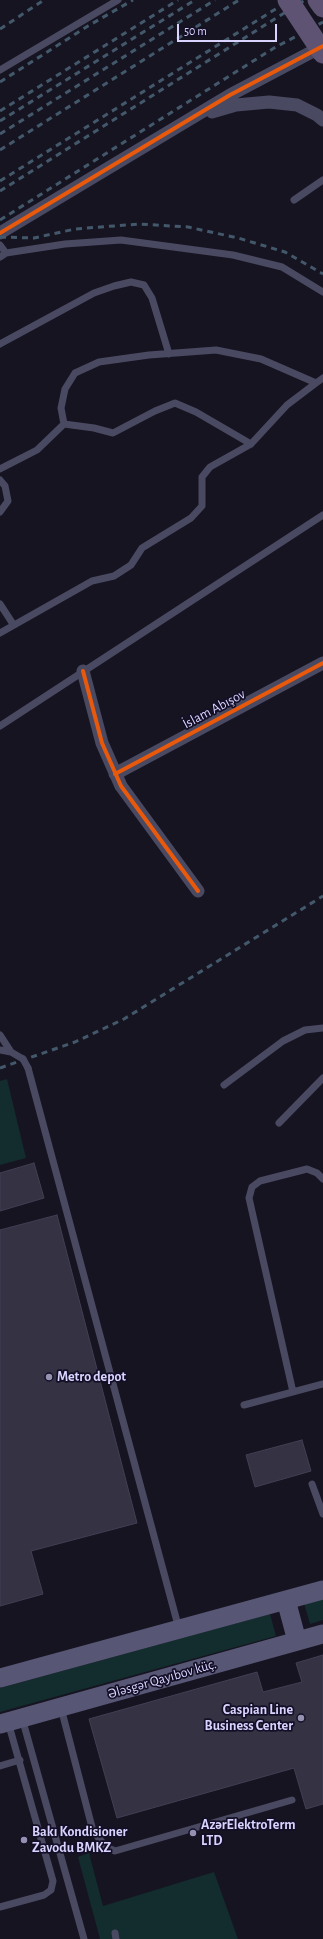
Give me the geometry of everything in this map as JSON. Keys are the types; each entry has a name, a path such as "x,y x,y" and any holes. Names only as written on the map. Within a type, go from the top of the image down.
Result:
{"main road":[{"path":"288,0 323,53"},
{"path":"318,0 323,8"},
{"path":"0,1678 323,1590"},
{"path":"286,1600 297,1641"},
{"name":"Ələsgər Qayıbov küç.","path":"10,1721 323,1634"}],"street":[{"path":"0,233 230,95 323,46"},
{"path":"198,115 236,105 270,102 297,105 317,115 323,120"},
{"name":"İslam Abışov","path":"116,774 323,663"},
{"path":"83,671 102,743 121,786 198,891"}],"lane":[{"path":"0,70 118,0"},
{"path":"294,200 323,180"},
{"path":"0,245 3,255 65,244 121,240 178,246 233,255 282,268 323,292"},
{"path":"0,344 94,293 131,282 144,285 152,298 169,354"},
{"path":"64,424 61,408 65,389 75,373 99,362 216,350 261,359 316,383"},
{"path":"0,633 13,624 92,580 114,576 131,565 142,548 191,518 202,506 202,477 210,467 251,444 288,405 323,378"},
{"path":"64,424 94,428 113,433 175,403 196,412 251,444"},
{"path":"0,469 37,450 64,424"},
{"path":"0,480 5,486 8,501 0,512"},
{"path":"0,726 323,515"},
{"path":"0,604 13,624"},
{"path":"224,1085 283,1041 305,1030 323,1028"},
{"path":"0,1035 11,1052"},
{"path":"0,1050 11,1052 23,1059 28,1068 179,1629"},
{"path":"279,1123 323,1078"},
{"path":"293,1392 248,1198 252,1187 260,1181 307,1169 317,1172 323,1179"},
{"path":"244,1405 323,1384"},
{"path":"312,1484 323,1514"},
{"path":"60,1708 93,1831 106,1847 115,1851 292,1800"},
{"path":"0,1907 44,1895 51,1890 53,1881 10,1721"},
{"path":"10,1721 84,1939"},
{"path":"0,1766 20,1760"}],"green space":[{"path":"7,1079 26,1158 0,1165 0,1081"},
{"path":"323,1599 323,1620 310,1624 304,1603"},
{"path":"270,1614 276,1636 0,1712 0,1688"},
{"path":"89,1853 103,1906 214,1872 238,1939 100,1939 78,1857"}],"building":[{"path":"34,1163 44,1198 0,1211 0,1173"},
{"name":"Metro depot","path":"57,1215 137,1523 31,1551 43,1594 0,1606 0,1230"},
{"path":"302,1440 311,1471 255,1487 246,1455"},
{"name":"AzərElektroTerm LTD","path":"323,1655 323,1804 306,1809 294,1768 117,1818 89,1719 257,1672 263,1692 302,1682 296,1663"}],"railway":[{"path":"0,29 44,0"},
{"path":"0,82 88,26 133,0"},
{"path":"0,111 178,0"},
{"path":"0,121 195,0"},
{"path":"0,134 215,0"},
{"path":"0,150 239,0"},
{"path":"0,181 290,0"},
{"path":"0,191 305,0"},
{"path":"0,220 274,48 323,22"},
{"path":"0,237 34,238 75,229 139,224 188,227 238,238 285,252 323,274"},
{"path":"0,1068 75,1042 124,1019 323,896"}],"cycle path":[{"path":"0,233 230,95 323,46"},
{"path":"115,774 323,663"},
{"path":"83,671 102,743 121,786 198,891"}],"place":[{"name":"Metro depot","path":"49,1377"},
{"name":"Caspian Line Business Center","path":"301,1718"},
{"name":"AzərElektroTerm LTD","path":"193,1833"},
{"name":"Bakı Kondisioner Zavodu BMKZ","path":"24,1840"}]}
